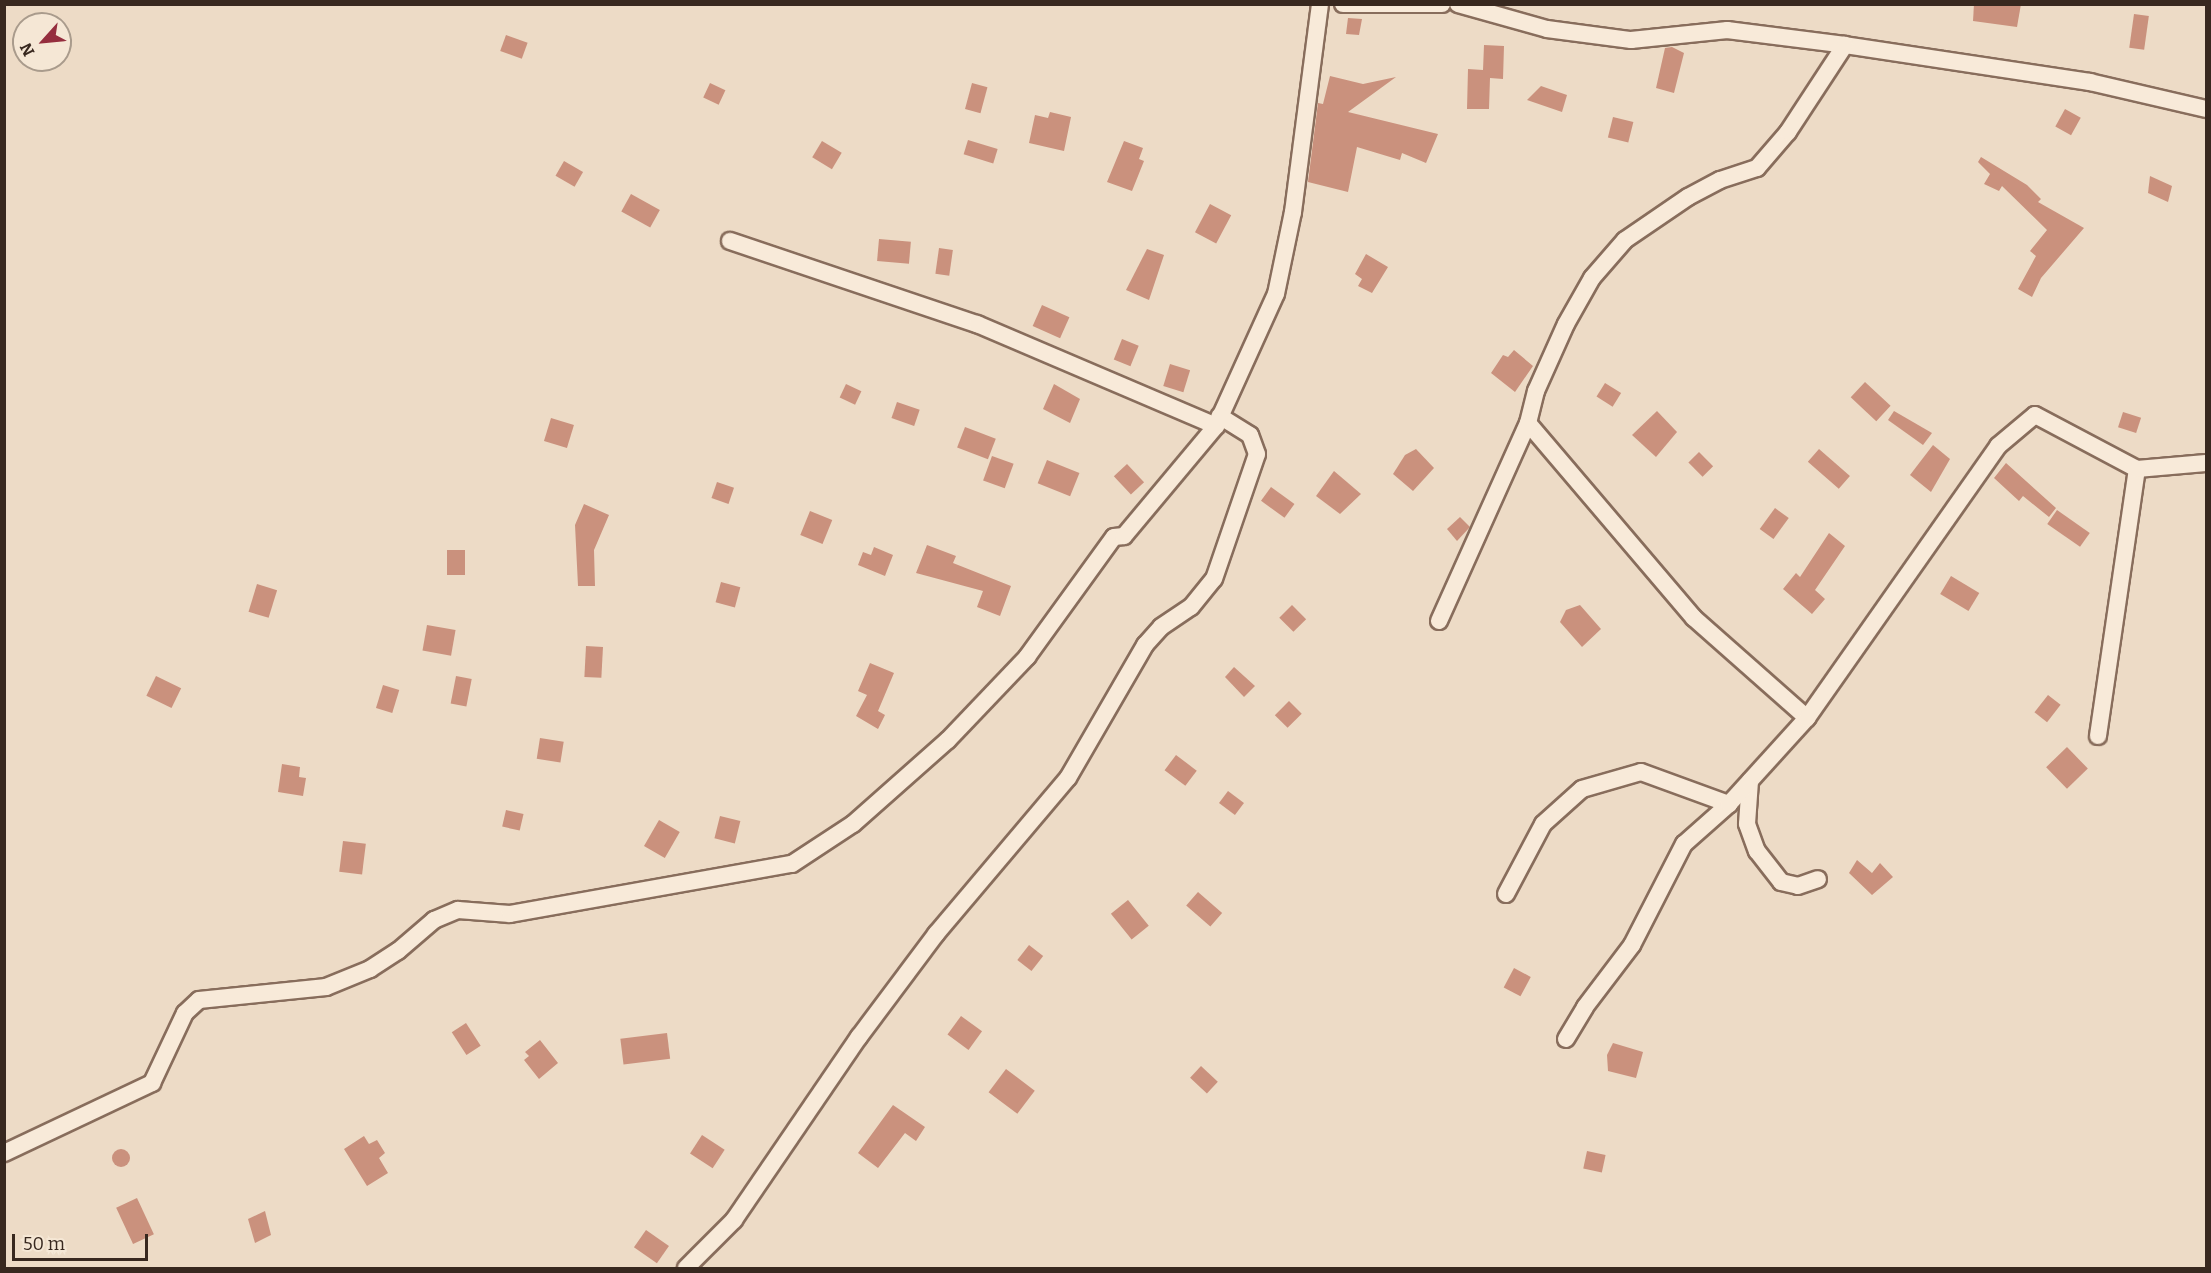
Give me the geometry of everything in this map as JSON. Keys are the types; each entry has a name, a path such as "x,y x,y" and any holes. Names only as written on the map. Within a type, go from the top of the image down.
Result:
{"street":[{"path":"4,1153 152,1083 185,1013 199,1000 326,987 370,969 399,951 435,920 458,910 510,914 792,864 814,852 853,824 948,740 1027,657 1114,537 1124,536 1218,421 1276,294 1293,212 1320,4"},
{"path":"1343,4 1442,4"},
{"path":"1458,4 1547,29 1631,40 1727,30 1845,45 2090,82 2206,109"},
{"path":"1439,621 1528,423 1536,391 1592,278 1625,240 1688,197 1720,180 1756,168 1788,132 1845,45"},
{"path":"686,1269 734,1220 859,1037 936,934 1068,777 1145,645 1161,627 1191,607 1214,579 1257,454 1250,435 1218,421 977,324 730,241"},
{"path":"1566,1039 1585,1007 1632,945 1684,843 1729,804 1807,718 1998,446 2035,415 2137,469 2206,463"},
{"path":"1528,423 1694,618 1807,718"},
{"path":"2097,736 2137,469"},
{"path":"1506,894 1543,824 1582,789 1641,772 1729,804"},
{"path":"1750,781 1747,824 1757,851 1781,882 1798,886 1818,879"}],"building":[{"path":"1974,4 2021,4 2017,27 1973,21"},
{"path":"2134,14 2149,16 2144,50 2129,48"},
{"path":"1348,18 1362,19 1359,35 1346,34"},
{"path":"506,35 528,43 522,59 500,51"},
{"path":"1484,45 1504,46 1503,79 1490,78 1489,109 1467,109 1468,69 1483,70"},
{"path":"1672,47 1684,53 1674,93 1656,88 1665,48"},
{"path":"1330,76 1363,84 1396,77 1348,112 1438,134 1426,163 1402,153 1400,160 1357,147 1348,192 1308,182 1318,103 1323,104"},
{"path":"710,83 725,90 719,105 703,98"},
{"path":"972,83 987,87 980,113 965,109"},
{"path":"1541,86 1567,95 1562,112 1527,100"},
{"path":"2065,109 2081,118 2071,135 2055,126"},
{"path":"1050,112 1071,117 1064,151 1029,143 1035,115 1048,118"},
{"path":"1613,117 1633,122 1628,142 1608,137"},
{"path":"968,140 998,149 993,163 964,154"},
{"path":"822,141 842,153 832,169 812,157"},
{"path":"1124,141 1143,148 1139,159 1144,161 1132,191 1107,182"},
{"path":"1981,157 2027,185 2041,199 2038,202 2084,228 2041,278 2032,297 2018,289 2036,256 2030,251 2047,230 2002,186 1999,191 1984,184 1990,174 1978,162"},
{"path":"564,161 583,172 575,187 556,176"},
{"path":"2150,176 2172,186 2168,202 2148,193"},
{"path":"631,194 660,210 650,227 621,211"},
{"path":"1210,204 1231,215 1216,244 1195,232"},
{"path":"879,239 911,242 909,264 877,261"},
{"path":"939,248 953,250 949,276 935,274"},
{"path":"1147,249 1164,255 1149,300 1126,290"},
{"path":"1366,254 1388,267 1372,293 1358,286 1362,279 1355,274"},
{"path":"1042,305 1069,317 1060,338 1033,326"},
{"path":"1122,339 1139,346 1130,366 1114,359"},
{"path":"1514,350 1533,366 1515,392 1491,373 1503,355 1508,357"},
{"path":"1170,364 1190,370 1183,392 1163,386"},
{"path":"1865,382 1891,406 1876,421 1851,397"},
{"path":"1605,383 1621,393 1613,407 1597,397"},
{"path":"846,384 861,391 855,405 840,398"},
{"path":"1054,384 1080,399 1070,423 1043,409"},
{"path":"897,402 920,410 914,426 891,418"},
{"path":"1657,411 1677,432 1656,457 1632,435"},
{"path":"1894,411 1932,433 1923,445 1888,420"},
{"path":"2123,412 2141,418 2136,433 2118,427"},
{"path":"551,418 574,425 567,448 544,441"},
{"path":"965,427 996,439 988,459 957,448"},
{"path":"1933,445 1950,459 1931,492 1910,475"},
{"path":"1416,449 1434,468 1413,491 1393,474 1405,455"},
{"path":"1819,449 1850,476 1839,489 1808,462"},
{"path":"1699,452 1713,466 1703,477 1688,463"},
{"path":"992,456 1014,464 1005,488 983,480"},
{"path":"1047,460 1079,473 1070,496 1038,483"},
{"path":"2006,463 2056,508 2049,517 2023,496 2019,501 1994,478"},
{"path":"1127,464 1144,482 1131,495 1114,476"},
{"path":"1334,471 1361,494 1340,514 1316,496"},
{"path":"717,482 734,488 728,504 711,498"},
{"path":"1271,487 1294,504 1284,518 1261,501"},
{"path":"584,504 609,515 594,550 595,586 578,586 575,525"},
{"path":"1775,508 1789,518 1773,539 1760,529"},
{"path":"2057,510 2090,533 2080,547 2047,524"},
{"path":"810,511 832,520 823,544 800,535"},
{"path":"1460,517 1470,527 1457,541 1447,529"},
{"path":"1829,533 1845,546 1815,590 1825,599 1812,614 1783,589 1796,573 1800,577"},
{"path":"927,545 956,556 953,563 1011,586 1000,616 977,607 983,591 916,573"},
{"path":"874,547 893,555 885,576 858,565 863,552 871,555"},
{"path":"447,550 465,550 465,575 447,575"},
{"path":"1951,576 1979,593 1968,611 1940,594"},
{"path":"721,582 740,587 735,607 716,602"},
{"path":"257,584 277,590 269,618 249,612"},
{"path":"1292,605 1306,619 1293,632 1279,618"},
{"path":"1580,605 1601,629 1582,647 1560,622 1566,610"},
{"path":"427,625 456,630 451,656 422,651"},
{"path":"586,646 603,647 601,678 584,677"},
{"path":"870,663 894,673 878,711 885,715 878,729 856,716 867,695 858,691"},
{"path":"1234,667 1255,686 1244,697 1225,677"},
{"path":"156,676 181,688 172,708 146,696"},
{"path":"456,676 472,679 466,707 451,703"},
{"path":"383,685 399,690 392,713 376,708"},
{"path":"2048,695 2061,705 2047,722 2034,712"},
{"path":"1289,701 1302,714 1288,728 1275,715"},
{"path":"540,738 564,742 560,762 537,759"},
{"path":"2067,747 2088,769 2067,789 2046,767"},
{"path":"1176,755 1197,771 1185,786 1165,770"},
{"path":"282,764 300,767 299,777 306,778 303,796 278,792"},
{"path":"1228,791 1244,803 1235,815 1219,803"},
{"path":"506,810 524,814 520,831 502,827"},
{"path":"720,816 740,821 735,843 714,838"},
{"path":"659,820 680,832 665,858 644,846"},
{"path":"343,841 366,844 362,875 339,872"},
{"path":"1857,860 1872,873 1880,863 1893,877 1872,895 1849,873"},
{"path":"1198,892 1222,913 1210,927 1186,906"},
{"path":"1128,900 1149,926 1132,939 1111,914"},
{"path":"1029,945 1043,956 1031,971 1017,960"},
{"path":"1514,968 1531,977 1520,996 1504,987"},
{"path":"961,1016 982,1031 969,1050 947,1035"},
{"path":"466,1023 481,1046 466,1055 452,1032"},
{"path":"667,1033 670,1059 624,1065 620,1039"},
{"path":"540,1040 558,1063 539,1079 524,1060 529,1056 525,1052"},
{"path":"1613,1043 1643,1052 1636,1078 1608,1071 1607,1055"},
{"path":"1201,1066 1218,1082 1207,1093 1190,1078"},
{"path":"1006,1069 1035,1091 1017,1114 989,1092"},
{"path":"893,1105 925,1127 916,1141 905,1133 878,1168 858,1153"},
{"path":"702,1135 725,1150 713,1168 690,1153"},
{"path":"364,1136 369,1144 377,1140 385,1153 379,1158 388,1173 367,1186 344,1149"},
{"path":"117,1149 125,1149 130,1154 128,1165 117,1167 112,1162 112,1154"},
{"path":"1587,1151 1606,1155 1602,1173 1583,1169"},
{"path":"137,1198 154,1234 133,1244 116,1208"},
{"path":"265,1211 271,1235 255,1243 248,1219"},
{"path":"646,1230 669,1246 657,1263 634,1247"}]}
